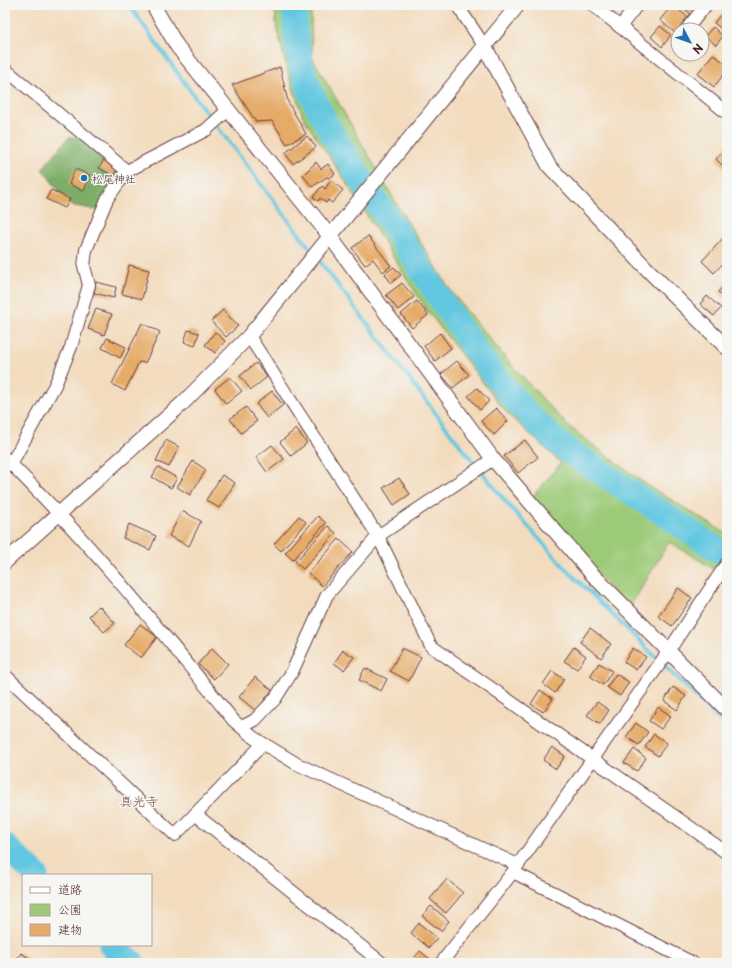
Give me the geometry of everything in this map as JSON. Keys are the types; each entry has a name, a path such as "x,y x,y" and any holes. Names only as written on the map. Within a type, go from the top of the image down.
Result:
{"street":[{"path":"153,5 177,46 329,235 493,459 591,573 727,710"},
{"path":"457,5 484,47 549,166 649,271 727,348"},
{"path":"5,562 183,403 248,336 518,5"},
{"path":"593,5 727,113"},
{"path":"620,27 638,5"},
{"path":"692,22 706,5"},
{"path":"5,69 127,171"},
{"path":"229,110 206,130 127,171 107,199 86,250 84,266 89,285 71,346 55,386 8,461 59,513 124,585 234,721 263,744 297,764 516,868 693,963"},
{"path":"248,336 378,536 431,646 592,757 727,853"},
{"path":"242,727 254,720 275,699 292,672 328,595 378,536 493,459"},
{"path":"441,963 516,868 592,757 723,576 727,563"},
{"path":"5,675 175,835 263,744"},
{"path":"195,814 382,963"}],"green space":[{"path":"275,5 311,5 312,57 402,213 453,294 508,361 567,425 644,483 727,534 727,577 669,542 629,609 529,501 561,463 505,411 426,309 339,171 304,119 289,76 276,24"},
{"path":"69,137 91,140 127,171 102,211 70,205 42,169"}],"building":[{"path":"609,5 622,5 617,11"},
{"path":"672,5 688,17 684,22 670,22 670,29 660,20"},
{"path":"679,5 699,5 691,14"},
{"path":"721,14 727,19 726,33 714,23"},
{"path":"660,26 670,34 662,47 651,37"},
{"path":"713,27 723,36 716,45 710,40 710,30"},
{"path":"713,54 727,65 727,70 714,87 697,74 707,62 710,62 710,58"},
{"path":"280,67 288,102 306,134 287,144 272,121 256,122 232,85"},
{"path":"307,136 316,147 293,164 285,153"},
{"path":"727,146 727,170 716,159"},
{"path":"104,160 118,169 113,176 99,168"},
{"path":"316,162 321,169 328,164 335,174 329,178 327,177 312,187 303,175"},
{"path":"75,169 90,175 84,191 69,184"},
{"path":"331,180 343,190 332,203 328,200 326,203 320,198 318,201 313,197 322,186 325,189"},
{"path":"51,190 70,199 65,208 46,199"},
{"path":"727,234 727,259 714,273 702,261"},
{"path":"368,236 391,266 383,272 373,259 365,265 352,248"},
{"path":"129,265 149,270 142,299 122,294"},
{"path":"394,267 401,275 391,283 385,274"},
{"path":"96,282 116,287 114,298 94,293"},
{"path":"727,282 727,300 718,292"},
{"path":"402,283 414,297 398,310 386,295"},
{"path":"707,296 721,308 714,316 700,304"},
{"path":"417,301 428,315 412,328 401,314"},
{"path":"96,309 112,314 104,335 88,329"},
{"path":"223,310 238,326 226,337 211,321"},
{"path":"142,323 160,332 145,363 139,362 125,391 112,384"},
{"path":"188,330 199,333 195,346 184,342"},
{"path":"215,332 225,341 215,353 205,345"},
{"path":"440,333 451,348 435,361 424,346"},
{"path":"107,338 126,347 120,358 102,348"},
{"path":"457,361 469,375 453,388 441,374"},
{"path":"256,363 267,377 251,390 240,376"},
{"path":"230,377 242,391 226,404 215,389"},
{"path":"477,388 489,401 480,410 468,396"},
{"path":"272,391 283,405 267,418 256,404"},
{"path":"246,407 257,421 241,433 230,419"},
{"path":"496,408 508,421 494,435 481,421"},
{"path":"296,429 307,443 291,456 280,442"},
{"path":"166,440 179,447 169,467 156,461"},
{"path":"525,440 538,457 518,473 504,456"},
{"path":"272,445 284,459 267,472 256,457"},
{"path":"193,461 206,470 190,495 177,487"},
{"path":"158,467 177,478 171,488 152,477"},
{"path":"222,475 235,483 219,508 206,500"},
{"path":"399,478 410,494 394,505 383,488"},
{"path":"182,511 201,521 189,546 169,536"},
{"path":"299,516 306,522 281,551 274,544"},
{"path":"318,516 326,523 293,560 285,553"},
{"path":"129,524 156,536 150,550 123,538"},
{"path":"328,526 336,533 303,569 295,562"},
{"path":"339,539 353,552 322,586 308,573"},
{"path":"678,588 692,598 672,626 658,616"},
{"path":"99,606 115,623 104,632 89,616"},
{"path":"140,624 157,637 141,658 124,645"},
{"path":"590,628 611,644 601,658 580,642"},
{"path":"574,647 586,656 577,669 564,661"},
{"path":"212,648 228,664 214,679 198,664"},
{"path":"402,648 421,657 409,681 390,671"},
{"path":"633,648 646,657 636,670 624,662"},
{"path":"343,650 354,657 344,670 334,663"},
{"path":"599,663 612,671 603,685 590,676"},
{"path":"365,668 387,679 381,691 359,680"},
{"path":"552,671 564,679 555,693 543,684"},
{"path":"616,674 629,682 620,696 607,687"},
{"path":"255,677 272,690 256,711 239,697"},
{"path":"673,687 686,696 677,710 664,701"},
{"path":"540,690 553,699 543,712 531,704"},
{"path":"597,702 609,710 600,724 587,715"},
{"path":"658,707 671,716 661,729 649,721"},
{"path":"636,723 648,732 639,745 626,737"},
{"path":"654,734 667,743 658,756 645,747"},
{"path":"552,747 565,756 556,769 543,760"},
{"path":"634,749 646,758 637,771 624,763"},
{"path":"447,879 463,893 446,913 430,899"},
{"path":"431,906 449,921 441,931 422,916"},
{"path":"419,923 437,938 429,948 411,933"},
{"path":"420,951 430,959 427,963 410,963"},
{"path":"21,953 37,963 14,963"}],"waterway":[{"path":"129,5 197,100 452,435 506,502 566,569 727,727"},
{"path":"295,5 299,53 309,88 322,116 352,166 453,317 494,374 516,401 541,427 567,450 727,556"},
{"path":"5,846 35,874"},
{"path":"112,946 133,963"}],"place":[{"name":"松尾神社","path":"84,178"}],"district":[{"name":"真光寺","path":"139,800"}]}
